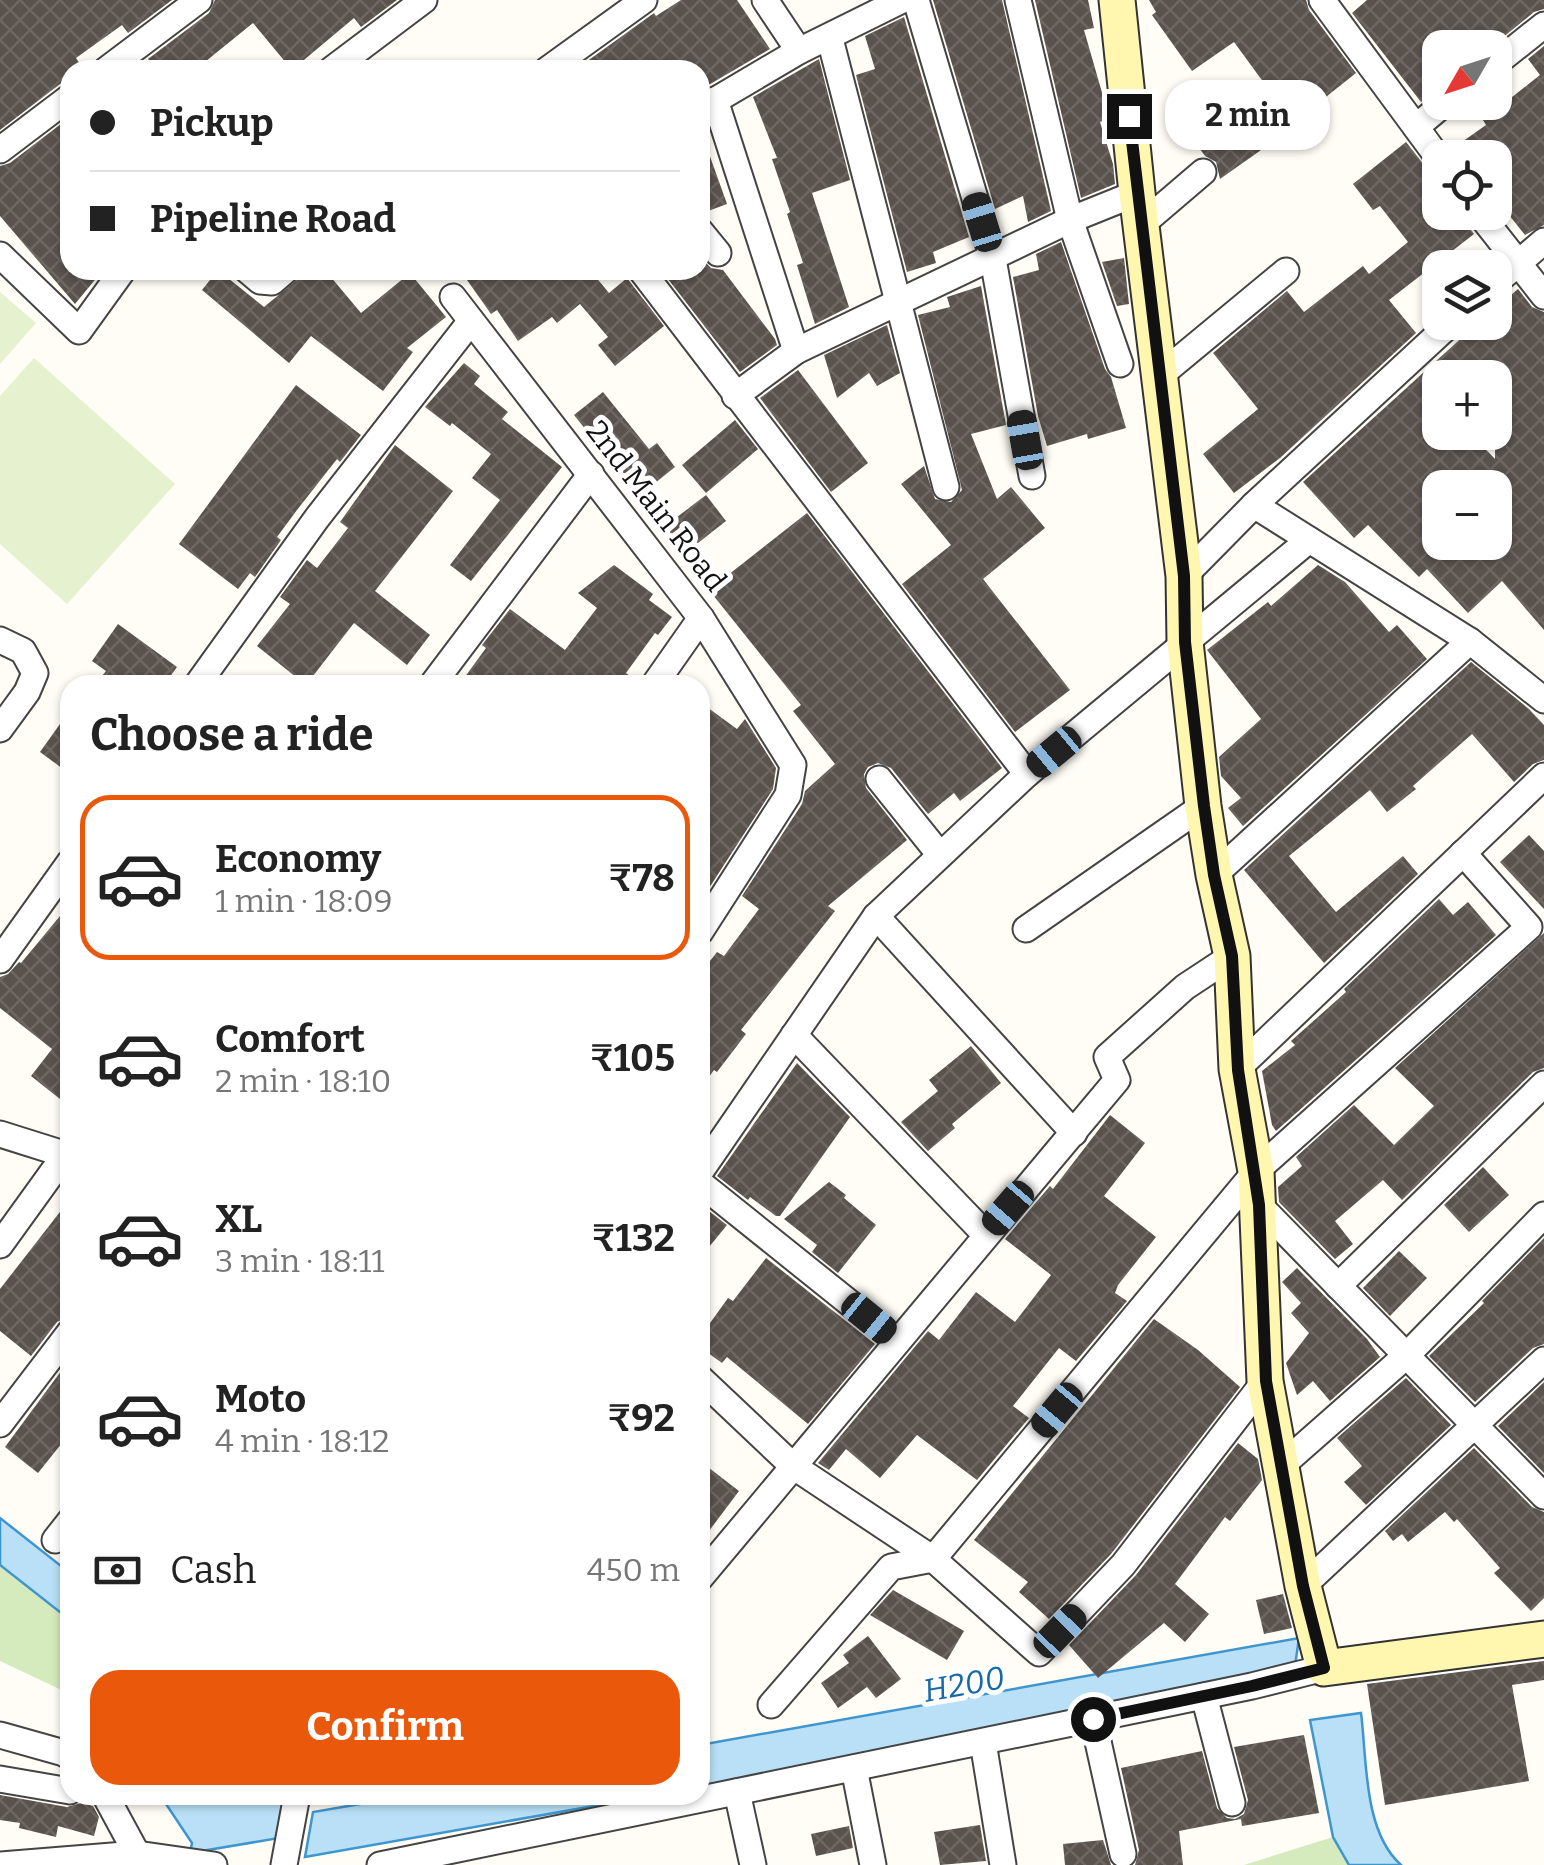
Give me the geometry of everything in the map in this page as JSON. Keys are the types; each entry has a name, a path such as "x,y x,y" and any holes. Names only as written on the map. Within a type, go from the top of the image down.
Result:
{"street":[{"path":"119,60 199,0"},
{"path":"344,60 424,0"},
{"path":"561,60 644,0"},
{"path":"765,0 799,52"},
{"path":"710,103 902,0"},
{"path":"916,0 993,258 1032,476"},
{"path":"1018,0 1070,220 1120,364"},
{"path":"1118,0 1138,209 1184,576 1185,642 1204,806 1232,956 1238,1070 1257,1188 1266,1381 1303,1586 1324,1668"},
{"path":"1322,0 1425,140"},
{"path":"1512,50 1544,25"},
{"path":"830,38 946,487"},
{"path":"0,150 60,105"},
{"path":"710,110 796,351"},
{"path":"1416,127 1424,120"},
{"path":"735,396 796,351 900,300 1070,220 1138,209 1203,172"},
{"path":"1491,230 1544,296"},
{"path":"1512,268 1544,241"},
{"path":"710,243 718,253"},
{"path":"0,254 78,330 116,280"},
{"path":"1158,376 1286,271"},
{"path":"649,280 1027,774"},
{"name":"2nd Main Road","path":"454,297 701,618 793,765 788,795 710,916"},
{"path":"204,675 318,518 471,321"},
{"path":"1184,576 1254,505 1433,340"},
{"path":"440,675 591,474"},
{"path":"1254,505 1470,641 1544,700"},
{"path":"710,1157 876,916 1027,774 1309,540"},
{"path":"661,675 701,618"},
{"path":"0,640 23,651 35,673 27,692 0,729"},
{"path":"1214,875 1470,641"},
{"path":"1238,1070 1544,776"},
{"path":"879,779 940,855"},
{"path":"1026,929 1204,806"},
{"path":"771,1704 891,1567 934,1559 1257,1188 1529,926 1464,854"},
{"path":"0,960 60,876"},
{"path":"876,916 1074,1133"},
{"path":"710,1566 1117,1080 1107,1057 1184,987 1232,956"},
{"path":"794,1035 986,1234"},
{"path":"1338,1286 1544,1084"},
{"path":"0,1134 60,1150"},
{"path":"0,1246 60,1164"},
{"path":"1257,1188 1338,1286 1544,1496"},
{"path":"710,1191 897,1341"},
{"path":"1282,1466 1406,1356 1544,1215"},
{"path":"0,1424 60,1345"},
{"path":"1303,1586 1544,1360"},
{"path":"710,1387 793,1466 934,1559 1039,1654 1123,1565 1266,1381"},
{"path":"710,1798 1324,1668 1544,1639"},
{"path":"1204,1696 1232,1803"},
{"path":"1093,1719 1123,1854"},
{"path":"0,1734 60,1751"},
{"path":"983,1742 1003,1865"},
{"path":"854,1768 874,1865"},
{"path":"0,1779 60,1789"},
{"path":"737,1792 754,1865"},
{"path":"107,1805 136,1854"},
{"path":"284,1865 295,1805"},
{"path":"380,1865 673,1805"},
{"path":"0,1865 136,1854 214,1865"}],"green space":[{"path":"0,292 36,323 0,364"},
{"path":"34,358 175,484 67,604 0,544 0,396"},
{"path":"0,1565 60,1612 60,1689 0,1661"},
{"path":"1333,1837 1349,1865 1244,1865"}],"water":[{"path":"0,1518 60,1565 60,1612 0,1565"},
{"path":"1299,1638 1295,1666 710,1786 710,1743"},
{"path":"1361,1713 1373,1814 1389,1851 1401,1865 1349,1865 1333,1837 1310,1720"},
{"path":"167,1805 283,1805 279,1838 190,1853 192,1843"},
{"path":"354,1805 599,1805 305,1857 313,1812"}],"building":[{"path":"0,0 172,0 128,33 122,25 77,60 60,60 60,84 0,130"},
{"path":"215,0 397,0 361,27 354,18 304,60 284,60 253,23 207,60 148,59 209,13"},
{"path":"681,0 737,0 770,49 710,84 710,60 589,60 654,13 656,16"},
{"path":"933,0 1002,0 1051,211 1028,222 1023,196 995,209"},
{"path":"1035,0 1088,0 1094,28 1084,30 1107,110 1108,119 1100,122 1115,184 1081,198"},
{"path":"1149,0 1306,0 1309,10 1356,73 1307,112 1309,116 1220,179 1216,162 1205,156 1190,135 1264,83 1234,42 1192,71 1152,15 1156,12"},
{"path":"1367,0 1544,0 1544,9 1512,30 1422,30 1421,102 1352,13"},
{"path":"904,17 969,237 933,252 936,263 907,272 856,75 875,69 865,36"},
{"path":"1544,46 1544,225 1525,235 1512,219 1512,140 1465,140 1486,125 1483,120 1512,120 1512,97 1540,75 1528,59"},
{"path":"819,59 850,180 812,193 849,307 815,324 797,265 803,263 787,214 790,212 772,159 777,158 753,97"},
{"path":"60,125 60,280 95,280 75,304 0,216 0,166 10,163"},
{"path":"1406,142 1422,162 1422,230 1471,230 1474,234 1453,250 1422,250 1422,274 1389,300 1416,333 1280,458 1234,493 1203,454 1258,409 1213,353 1287,291 1304,312 1363,266 1369,274 1408,242 1380,206 1373,210 1353,184"},
{"path":"710,157 727,204 710,210"},
{"path":"1061,242 1126,428 1047,446 1013,277 1039,270 1036,254"},
{"path":"1124,258 1129,304 1117,306 1102,262"},
{"path":"710,267 723,270 777,345 740,372 669,280 710,280"},
{"path":"210,280 230,280 264,307 297,280 333,280 361,313 401,280 416,280 446,317 407,348 413,352 383,391 311,336 289,363 202,290"},
{"path":"467,280 598,280 609,293 629,280 664,326 615,366 598,345 608,337 580,304 557,323 552,317 518,341 497,310 491,314"},
{"path":"981,286 1006,425 971,434 997,499 1011,487 1045,528 983,579 1070,690 1015,732 902,584 951,545 901,484 924,466 935,499 951,502 962,490 918,315 950,307 947,297"},
{"path":"1518,289 1532,307 1544,312 1544,630 1502,581 1468,613 1427,569 1419,577 1368,525 1354,538 1303,482 1422,374 1422,450 1486,450 1495,459 1495,450 1512,450 1512,360 1437,360 1459,340 1512,340 1512,294"},
{"path":"887,325 900,373 877,386 869,373 837,398 824,355"},
{"path":"464,363 480,376 474,384 508,412 502,419 562,467 471,581 450,565 500,500 472,478 491,454 425,407"},
{"path":"798,370 868,463 831,492 760,398"},
{"path":"296,385 361,435 297,510 255,577 250,573 238,589 179,544"},
{"path":"603,392 649,449 657,443 675,467 639,496 574,415"},
{"path":"735,420 758,449 706,493 682,465"},
{"path":"395,445 453,491 375,591 430,635 407,665 354,623 314,675 293,675 257,646 290,604 280,597 307,560 317,568 348,528 340,522"},
{"path":"706,495 726,521 684,554 664,527"},
{"path":"807,513 1002,768 960,801 954,793 928,814 891,768 878,763 868,767 864,774 866,788 907,840 828,906 835,911 741,1030 746,1034 717,1072 714,1070 710,1075 710,961 717,952 724,956 759,909 742,896 802,804 805,791 835,764 793,711 801,705 709,590"},
{"path":"614,565 653,594 649,600 672,617 658,635 655,633 626,673 629,675 466,675 486,648 482,645 510,609 565,650 597,608 578,593"},
{"path":"1318,565 1345,582 1389,632 1397,625 1427,659 1243,826 1228,808 1241,798 1221,776 1219,757 1261,719 1207,650 1268,602 1271,606"},
{"path":"118,624 177,667 171,675 103,675 106,671 92,661"},
{"path":"1471,662 1544,725 1544,760 1533,764 1514,782 1472,734 1387,812 1370,790 1289,856 1336,912 1403,856 1418,874 1324,963 1244,870"},
{"path":"710,709 737,729 745,719 776,768 773,789 710,887"},
{"path":"60,724 60,767 40,752"},
{"path":"1529,835 1544,851 1544,909 1500,862"},
{"path":"1439,899 1453,915 1468,902 1496,935 1276,1131 1262,1071 1295,1045 1291,1041"},
{"path":"60,916 60,1099 31,1076 52,1049 0,1008 0,977 21,963"},
{"path":"1544,933 1544,1068 1533,1072 1402,1200 1383,1180 1335,1221 1353,1244 1335,1259 1279,1202 1278,1187 1302,1166 1296,1157 1354,1105 1394,1145 1434,1106 1395,1068"},
{"path":"971,1046 1001,1083 952,1124 955,1128 928,1151 901,1122 938,1091 929,1080"},
{"path":"797,1063 850,1117 780,1216 776,1216 717,1176"},
{"path":"1110,1115 1145,1143 1104,1196 1156,1237 1118,1285 1115,1293 1127,1301 1076,1361 1059,1348 1013,1406 1029,1418 977,1480 917,1435 880,1478 846,1449 829,1470 818,1463 928,1331 939,1340 976,1292 1015,1322 1051,1275 1005,1239 1050,1186 1053,1189"},
{"path":"1483,1167 1509,1195 1469,1232 1444,1205"},
{"path":"829,1182 876,1225 838,1273 812,1252 817,1245 784,1219"},
{"path":"60,1212 60,1321 31,1356 0,1331 0,1289"},
{"path":"710,1212 727,1225 710,1246"},
{"path":"1544,1238 1544,1344 1533,1348 1475,1402 1429,1356"},
{"path":"1399,1251 1427,1278 1390,1316 1363,1288"},
{"path":"766,1258 875,1344 808,1424 727,1357 722,1363 710,1354 710,1323 728,1298 733,1301"},
{"path":"1297,1268 1380,1357 1330,1401 1313,1381 1297,1395 1286,1363 1309,1333 1291,1313 1301,1303 1282,1282"},
{"path":"1154,1319 1240,1387 1111,1554 1049,1619 1019,1592 1028,1582 974,1540"},
{"path":"60,1373 60,1446 38,1473 5,1447"},
{"path":"1406,1378 1451,1425 1366,1505 1344,1482 1362,1466 1337,1438"},
{"path":"1544,1382 1544,1473 1498,1426"},
{"path":"1238,1443 1258,1459 1262,1480 1230,1521 1225,1517 1175,1584 1209,1614 1185,1642 1164,1623 1098,1678 1069,1645 1136,1575"},
{"path":"1474,1448 1532,1507 1544,1512 1544,1598 1531,1611 1494,1573 1500,1568 1457,1519 1454,1522 1445,1512 1408,1542 1402,1534 1393,1541 1385,1531"},
{"path":"710,1469 739,1491 710,1530"},
{"path":"893,1590 964,1631 947,1660 870,1615"},
{"path":"1283,1594 1292,1628 1264,1634 1256,1600"},
{"path":"868,1636 901,1679 876,1698 867,1687 838,1708 821,1683 849,1663 843,1655"},
{"path":"1544,1661 1544,1680 1512,1685 1529,1781 1385,1805 1367,1684"},
{"path":"1304,1735 1319,1813 1242,1826 1241,1819 1179,1831 1183,1865 1135,1865 1139,1850 1121,1768 1202,1751 1217,1808 1227,1818 1235,1819 1244,1814 1248,1800 1234,1747"},
{"path":"0,1795 67,1807 89,1805 99,1817 94,1836 58,1826 56,1837 0,1820"},
{"path":"980,1825 986,1861 940,1865 934,1832"},
{"path":"849,1826 853,1848 816,1856 811,1834"},
{"path":"1103,1840 1111,1865 1065,1865 1063,1844"}],"route":[{"path":"1093,1719 1324,1668 1303,1586 1266,1381 1256,1171 1238,1070 1232,956 1204,806 1185,642 1184,576 1129,116"}],"water label":[{"name":"H200","path":"964,1684"}]}
